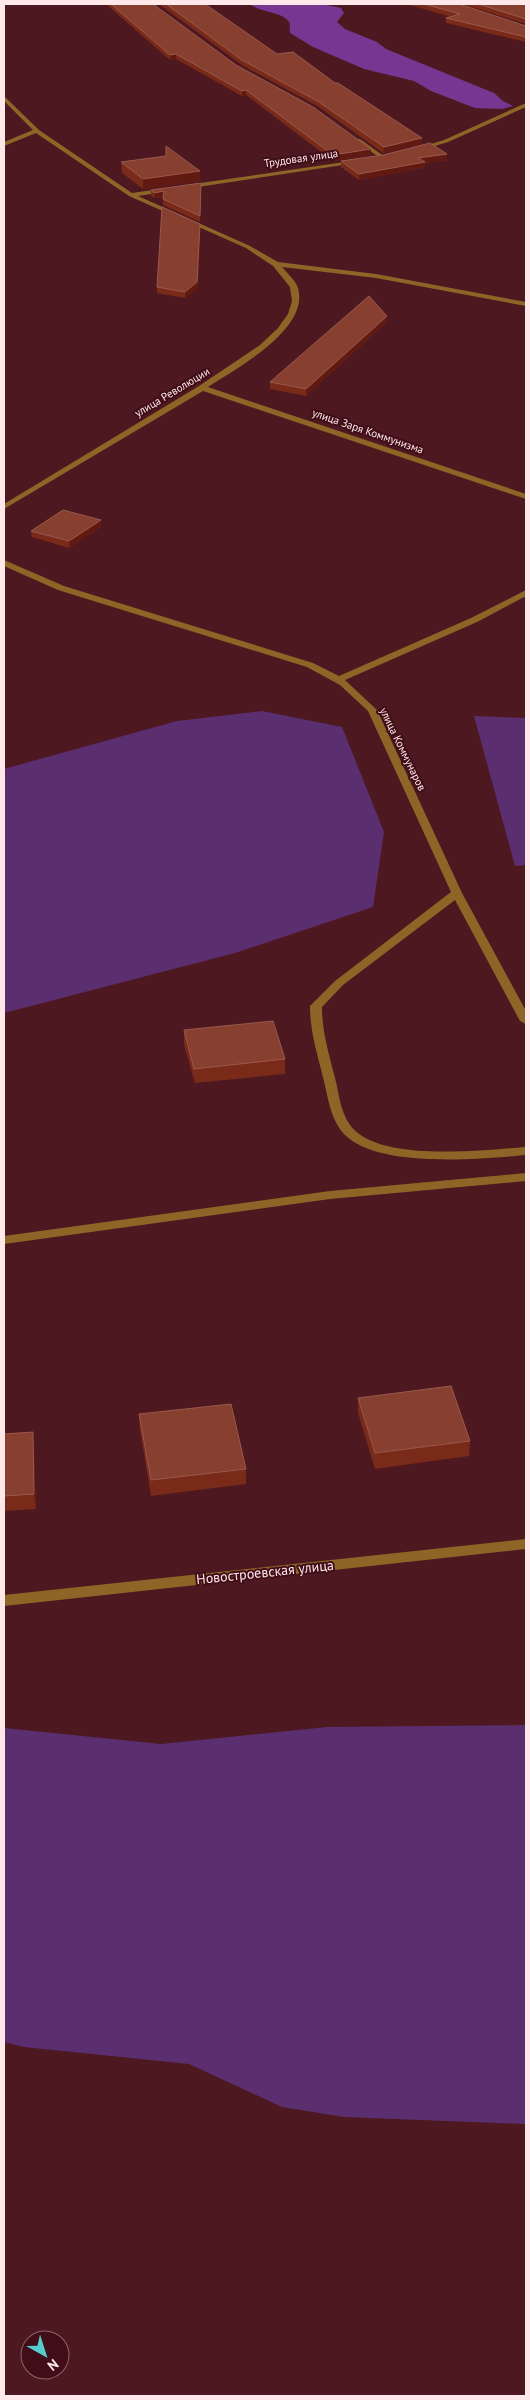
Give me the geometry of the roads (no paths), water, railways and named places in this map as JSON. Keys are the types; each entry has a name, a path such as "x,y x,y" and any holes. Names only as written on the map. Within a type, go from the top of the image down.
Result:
{"street":[{"name":"улица Революции","path":"4,98 37,131 131,195 248,247 276,264 294,287 296,301 292,314 281,330 263,347 202,388 4,506"},
{"path":"410,151 446,141 526,105"},
{"path":"4,144 37,131"},
{"path":"352,136 382,157"},
{"path":"372,158 391,155"},
{"name":"Трудовая улица","path":"131,195 363,160"},
{"name":"улица Революции","path":"276,264 376,276 526,304"},
{"name":"улица Заря Коммунизма","path":"202,388 526,497"},
{"name":"улица Коммунаров","path":"4,563 61,588 330,672 349,686 372,710 457,893 526,1021"},
{"path":"339,678 474,620 526,593"},
{"path":"457,893 339,983 316,1006 315,1028 330,1079 332,1101 351,1134 374,1148 420,1155 526,1151"},
{"path":"4,1240 330,1195 526,1177"},
{"name":"Новостроевская улица","path":"4,1601 526,1544"}]}
